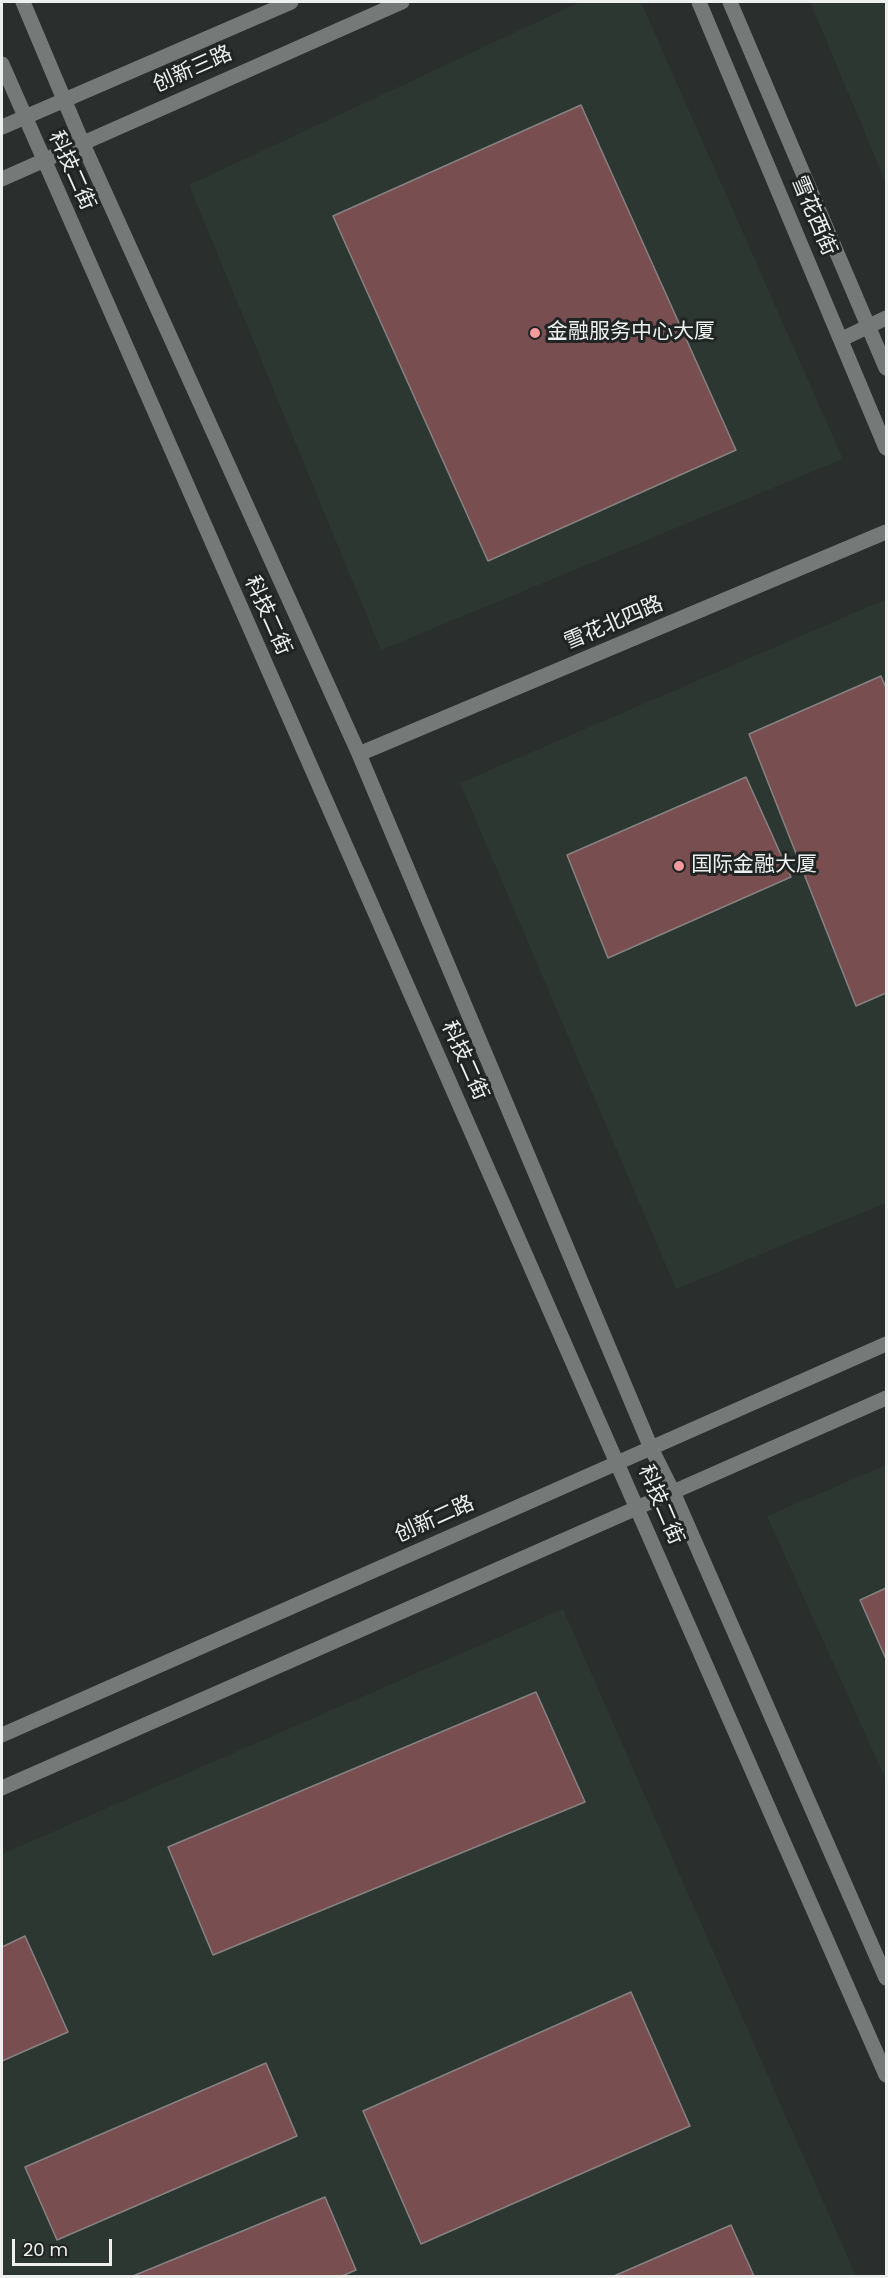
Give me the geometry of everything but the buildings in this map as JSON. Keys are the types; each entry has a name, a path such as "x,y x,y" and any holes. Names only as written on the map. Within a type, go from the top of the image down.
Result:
{"main road":[{"name":"科技二街","path":"23,2 82,142 359,754 651,1448 886,1978"},
{"name":"创新三路","path":"2,127 291,2"},
{"name":"创新三路","path":"2,179 402,2"},
{"name":"雪花西街","path":"699,2 886,448"},
{"name":"雪花西街","path":"730,2 886,368"},
{"name":"科技二街","path":"2,64 886,2075"},
{"path":"842,339 886,318"},
{"name":"雪花北四路","path":"359,754 886,532"},
{"name":"创新二路","path":"2,1735 886,1344"},
{"path":"2,1788 886,1398"}],"shaded area":[{"path":"580,2 641,2 843,459 381,650 189,185"},
{"path":"810,2 886,2 886,183"},
{"path":"884,600 886,605 886,1203 676,1289 460,783"},
{"path":"886,1465 886,1780 767,1516"},
{"path":"563,1609 856,2276 2,2276 2,1854"}],"place":[{"name":"金融服务中心大厦","path":"535,333"},
{"name":"国际金融大厦","path":"679,866"}]}
